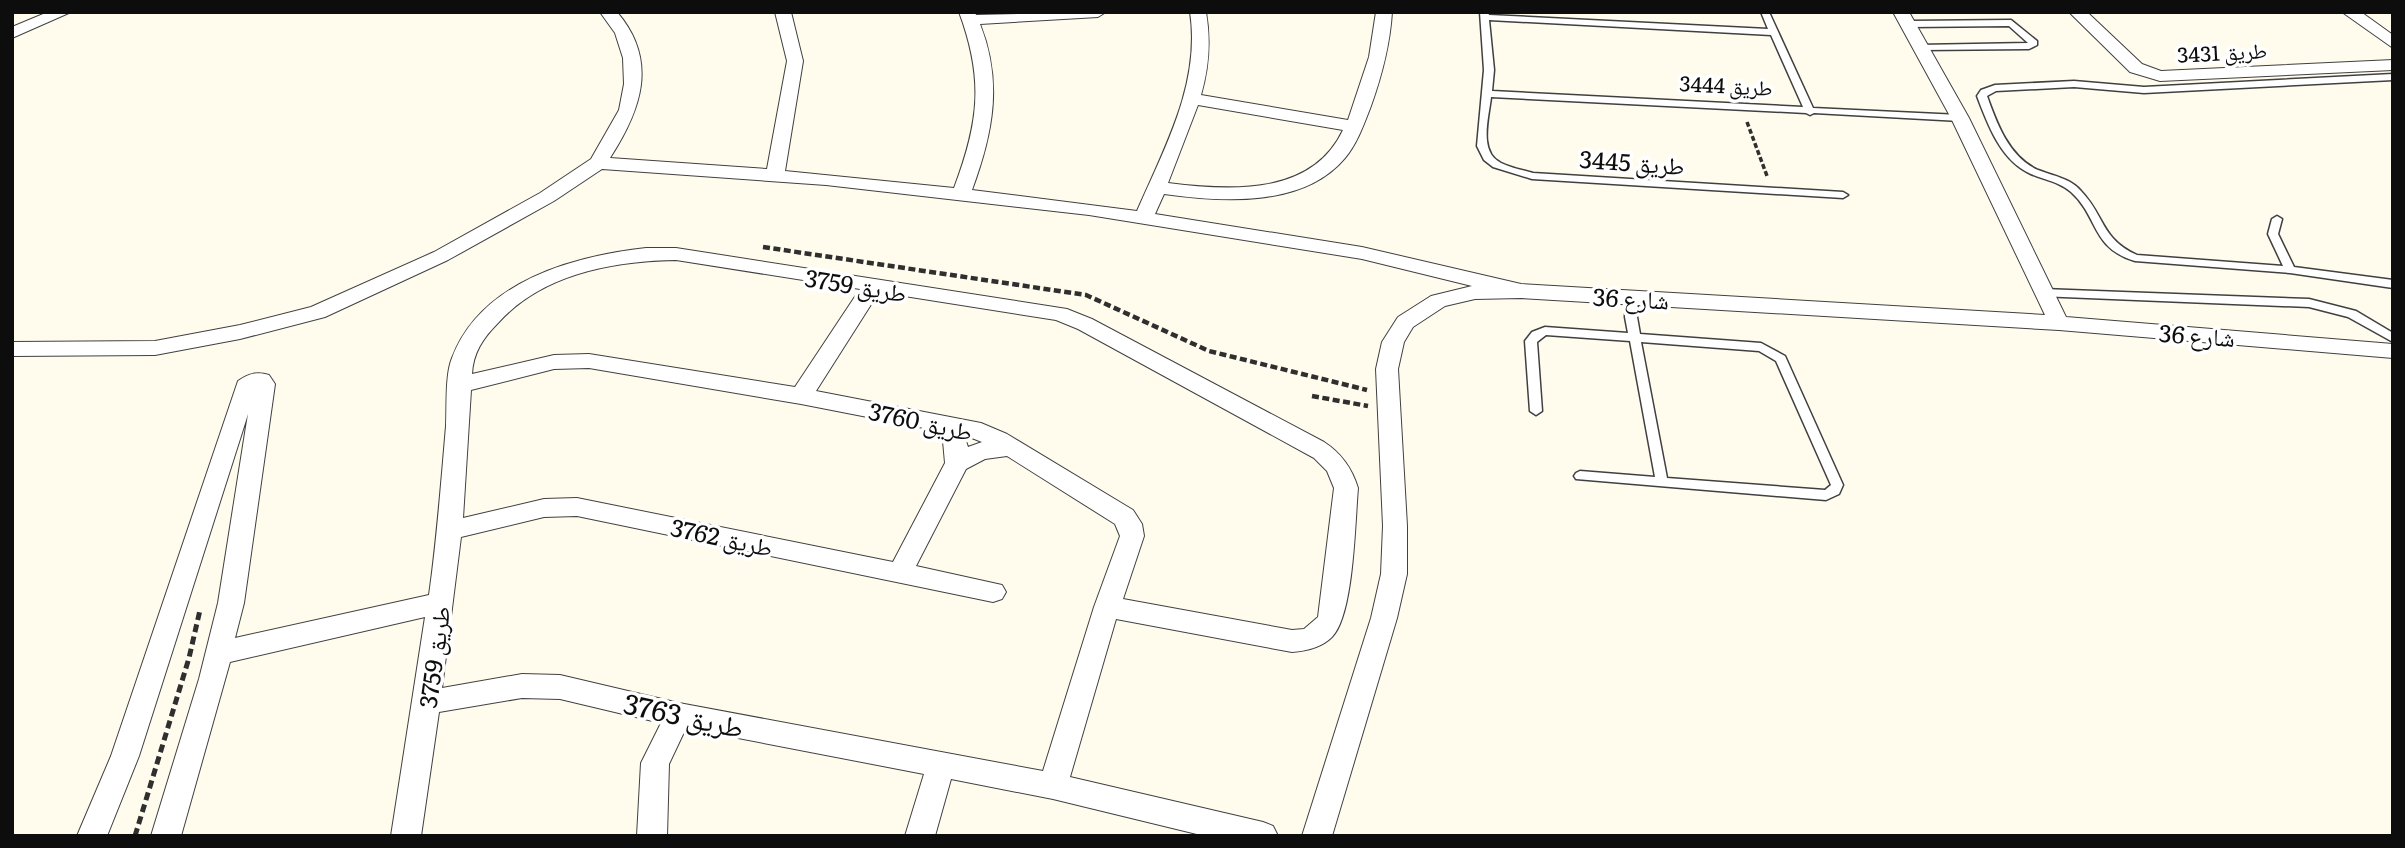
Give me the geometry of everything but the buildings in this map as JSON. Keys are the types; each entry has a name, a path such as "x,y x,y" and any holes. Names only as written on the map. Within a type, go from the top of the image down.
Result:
{"street":[{"path":"12,33 63,12"},
{"path":"12,349 155,348 240,332 318,312 441,256 547,197 598,163 628,111 634,64 620,25 608,12"},
{"path":"775,175 795,61 783,12"},
{"path":"961,194 980,145 988,99 984,58 969,16 1098,12"},
{"path":"1144,218 1191,99 1204,48 1203,28 1198,12"},
{"path":"1156,187 1221,195 1257,192 1290,185 1318,173 1337,156 1354,126 1378,58 1384,12"},
{"name":"طريق 3431","path":"2077,12 2136,68 2160,76 2393,65"},
{"path":"2350,12 2393,43"},
{"path":"1905,18 1960,118 2059,323"},
{"path":"1191,99 1354,126"},
{"path":"598,163 775,175 961,194 1144,218 1362,253 1521,291"},
{"name":"طريق 3759","path":"406,836 450,530 459,371 466,347 495,312 541,282 601,260 639,254 676,254 872,287 1048,312 1071,318 1316,448 1341,471 1346,488 1333,611 1325,628 1318,635 1292,642 1107,607"},
{"path":"802,396 872,287"},
{"name":"شارع 36","path":"1317,836 1384,618 1394,574 1388,355 1405,322 1427,305 1452,296 1493,290 1521,291 2059,323 2393,351"},
{"name":"طريق 3760","path":"459,385 554,362 577,360 802,396 941,423 980,432 1124,517 1130,524 1132,536 1107,607 1053,786"},
{"path":"92,836 125,757 246,386 253,380 261,380 264,384 231,603 166,836"},
{"path":"900,573 957,463 959,454 954,437 941,423"},
{"path":"957,463 980,451 1009,447"},
{"name":"طريق 3762","path":"450,530 544,508 577,507 993,592"},
{"path":"219,653 440,603"},
{"name":"طريق 3763","path":"427,702 502,689 541,686 577,691 679,715 1053,786 1263,836"},
{"path":"652,836 655,762 679,715"},
{"path":"920,836 941,766"}],"lane":[{"path":"1765,12 1810,111"},
{"path":"1489,94 1484,15 1773,32"},
{"path":"1905,18 2011,23 2034,43 2029,47 1922,47"},
{"path":"2393,76 2144,90 2074,83 1996,88 1984,92 1984,101 2012,158 2024,167 2063,182 2079,193 2109,245 2120,253 2136,258 2290,270 2393,284"},
{"name":"طريق 3444","path":"1489,94 1960,118"},
{"name":"طريق 3445","path":"1489,94 1482,146 1488,158 1511,171 1532,176 1843,195"},
{"path":"2277,219 2273,233 2290,270"},
{"path":"2043,293 2309,303 2353,314 2393,338"},
{"path":"1632,297 1631,317 1662,483"},
{"path":"1536,411 1531,341 1545,331 1750,346 1772,352 1781,359 1837,485 1834,491 1826,495 1580,476"}],"path":[{"path":"1741,108 1772,191"},
{"path":"1312,396 1389,410"}]}
